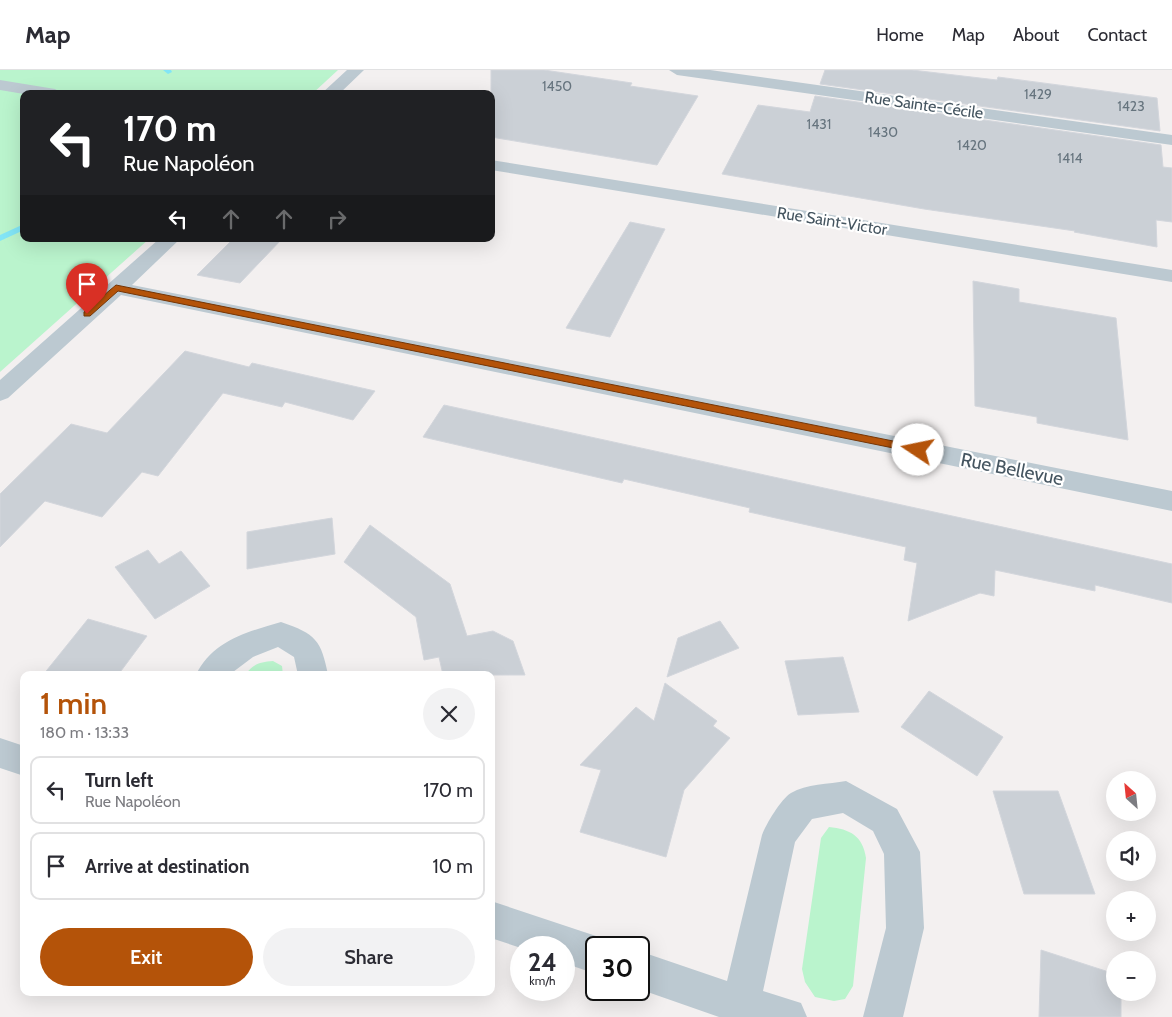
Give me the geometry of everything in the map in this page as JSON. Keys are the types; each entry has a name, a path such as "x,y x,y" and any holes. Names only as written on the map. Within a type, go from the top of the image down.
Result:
{"street":[{"path":"333,90 356,70"},
{"name":"Rue Sainte-Cécile","path":"677,70 1172,140"},
{"path":"0,85 31,90"},
{"name":"Rue Saint-Victor","path":"495,166 1172,276"},
{"path":"0,393 167,242"},
{"name":"Rue Bellevue","path":"116,288 1172,501"},
{"path":"215,671 221,662 243,645 281,634 308,650 312,671"},
{"path":"0,753 20,759"},
{"path":"741,1005 779,835 802,805 846,797 885,820 902,852 905,928 883,1017"},
{"path":"495,920 585,952"},
{"path":"650,974 741,1005 787,1017"}],"green space":[{"path":"0,70 338,70 316,90 20,90 20,242 146,242 0,372"},
{"path":"273,661 282,666 283,671 248,671 257,664"},
{"path":"829,827 849,832 859,839 866,858 853,986 845,999 834,1001 815,997 805,982 802,969 821,838"}],"building":[{"path":"491,70 544,70 632,83 630,86 698,96 657,165 495,138 495,90 491,90"},
{"path":"825,70 912,70 997,80 998,77 1157,98 1160,131 820,84"},
{"path":"815,96 1161,145 1163,167 1172,168 1172,222 1156,220 1157,247 1075,231 924,209 722,174 758,105 810,112"},
{"path":"630,222 665,229 610,337 566,328"},
{"path":"230,242 279,242 240,283 197,275"},
{"path":"973,281 1019,289 1019,302 1116,318 1128,440 1037,423 1037,417 975,406"},
{"path":"185,351 249,367 252,363 375,391 353,420 285,402 282,407 223,393 158,476 142,472 102,517 45,501 0,547 0,494 71,424 107,433"},
{"path":"444,405 1172,564 1172,603 1095,585 1095,591 995,570 994,596 980,593 908,621 917,563 904,560 906,547 749,512 750,508 624,479 622,483 423,437"},
{"path":"332,518 335,554 247,569 247,532"},
{"path":"370,525 450,584 467,636 493,631 513,641 525,675 495,675 495,671 442,671 439,657 424,660 416,617 344,562"},
{"path":"148,550 159,564 181,551 210,586 155,619 115,567"},
{"path":"88,619 147,636 121,671 46,671"},
{"path":"720,621 739,648 667,677 678,638"},
{"path":"843,657 859,712 798,715 785,661"},
{"path":"665,683 717,721 713,726 730,738 684,790 666,857 580,832 601,770 580,765 636,707 654,721"},
{"path":"929,691 1003,737 977,776 901,727"},
{"path":"993,791 1058,791 1095,894 1024,894"},
{"path":"1041,950 1106,971 1106,1001 1121,1001 1121,1017 1039,1017"}],"waterway":[{"path":"0,238 20,229"}],"route":[{"path":"87,314 116,288 918,450"}]}
